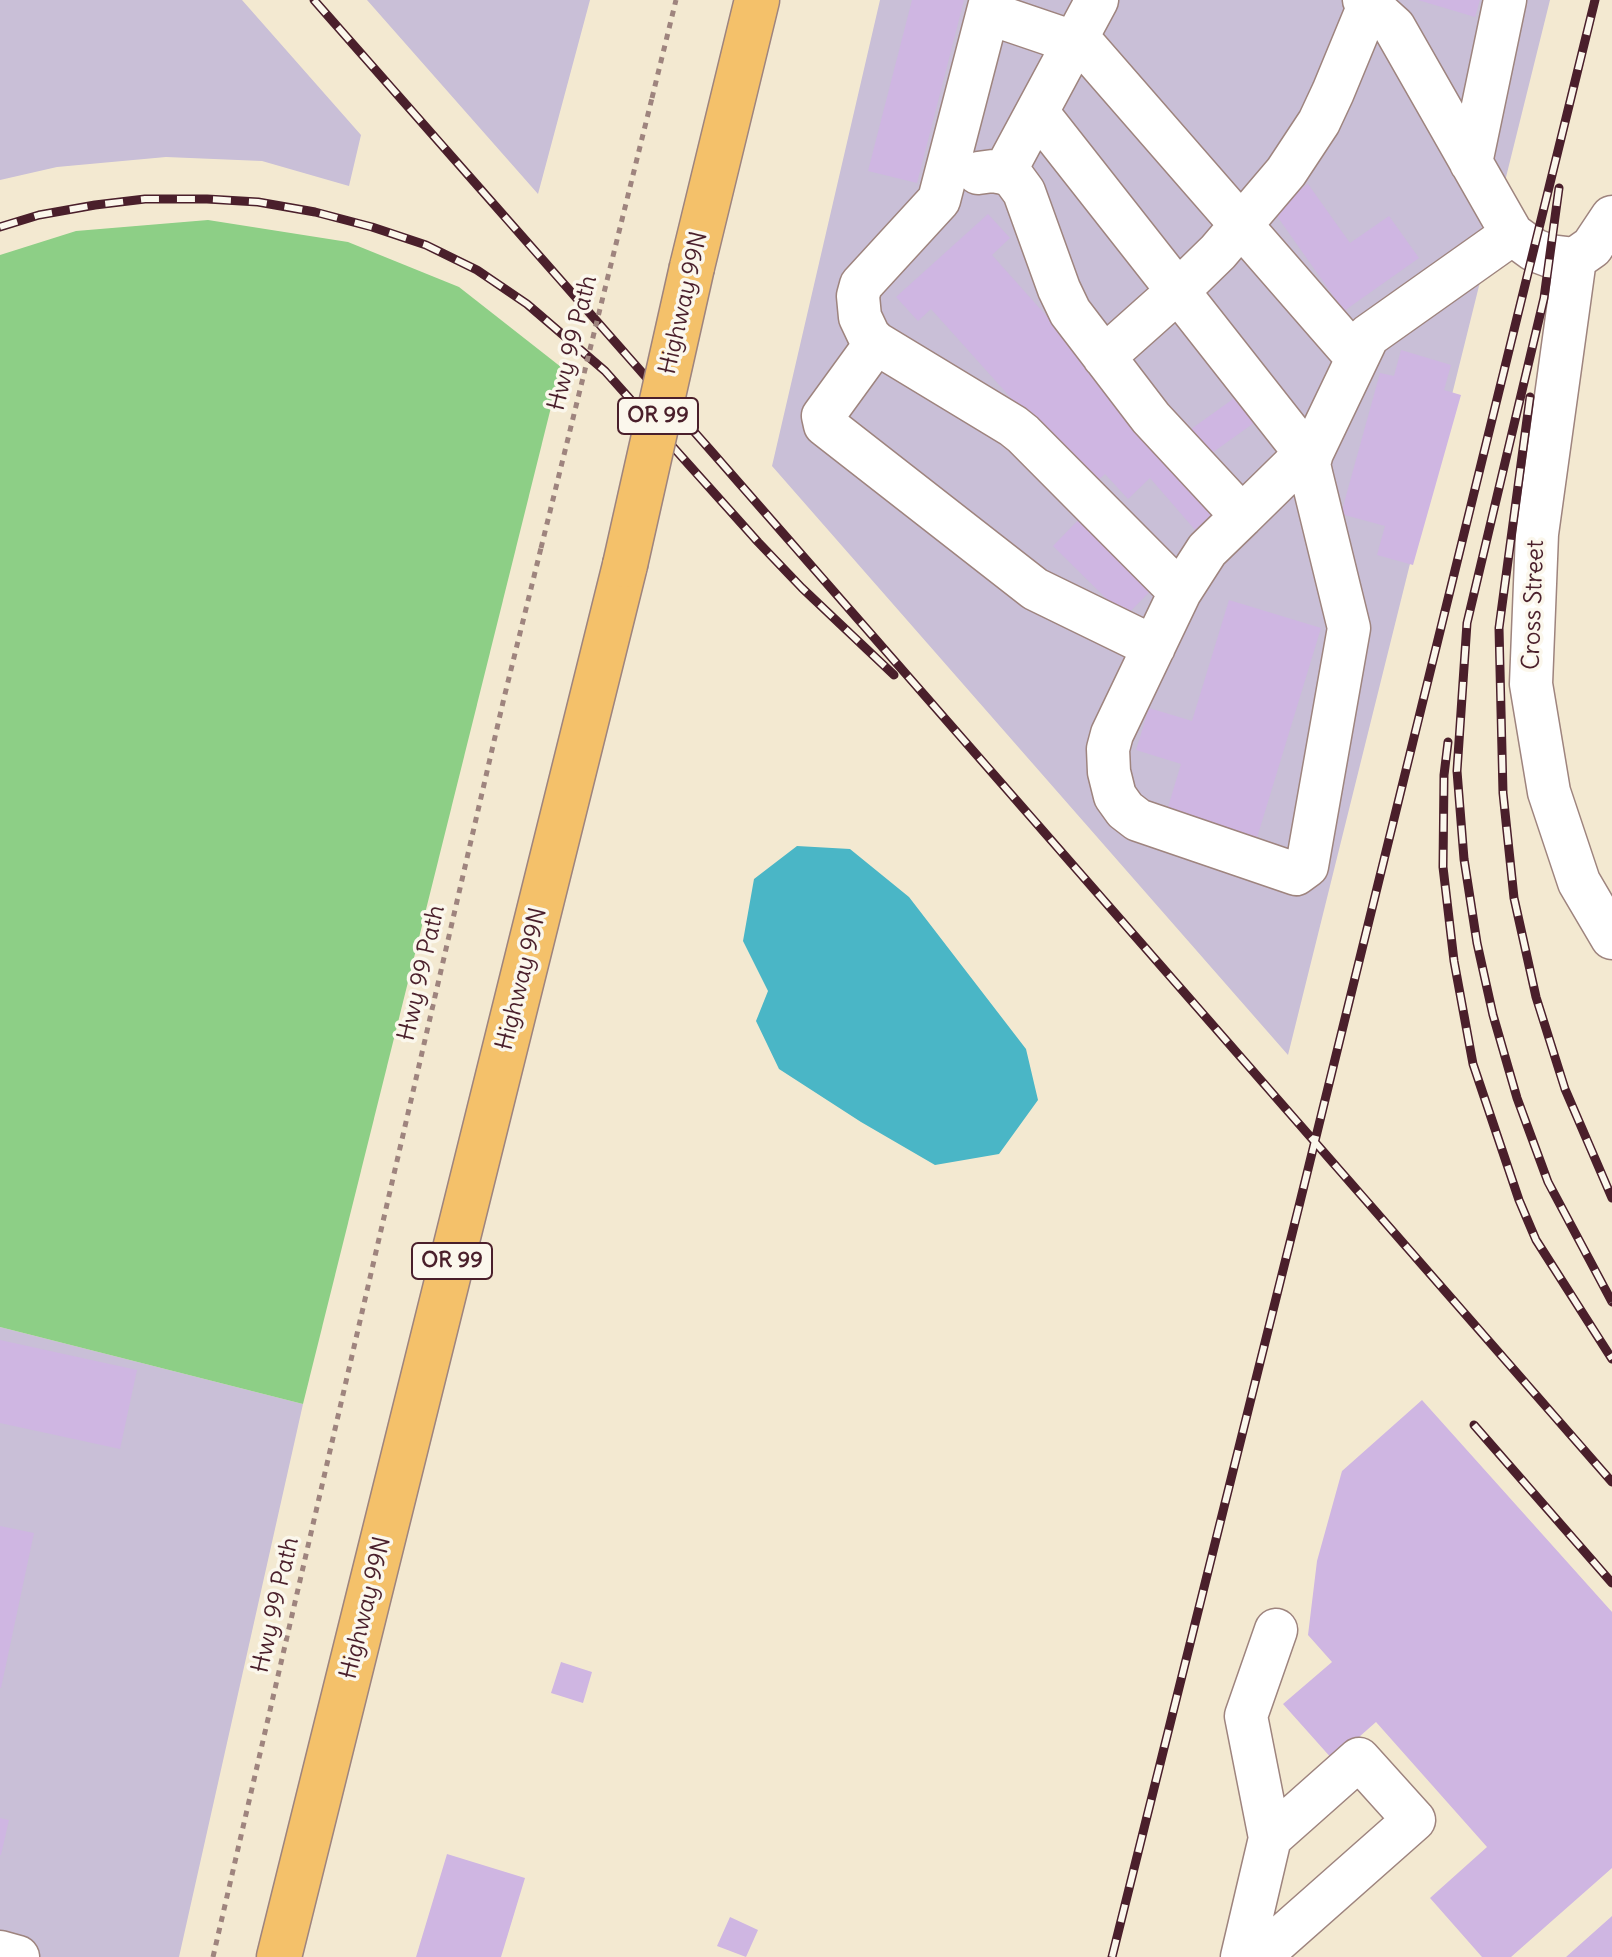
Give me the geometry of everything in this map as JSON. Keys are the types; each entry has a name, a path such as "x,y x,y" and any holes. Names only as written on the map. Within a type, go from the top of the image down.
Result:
{"main road":[{"name":"Highway 99N","path":"279,1957 625,565 692,267 757,0"}],"street":[{"path":"1004,173 1097,0"},
{"path":"1471,163 1505,0"},
{"path":"1104,357 1178,291 1242,226 1286,172 1319,122 1368,1 1394,27 1512,234 1534,250 1550,256 1598,243"},
{"path":"939,200 989,7 1091,51 1357,358"},
{"path":"1037,112 1310,459"},
{"path":"1180,592 1023,434 876,343 860,317 858,296 861,285 953,184 979,173 993,171 1013,177 1024,192 1070,312 1151,418 1242,516"},
{"path":"1310,459 1295,464 1207,550 1180,592 1112,734 1108,749 1115,796 1125,810 1138,820 1296,874 1307,866 1349,628 1310,459 1368,336 1512,234"},
{"name":"Cross Street","path":"1598,243 1537,534 1531,684 1549,792 1579,882 1612,938"},
{"path":"876,343 823,416 825,425 1035,589 1154,647"},
{"path":"1242,1957 1270,1838 1246,1716 1276,1630"},
{"path":"1259,1957 1414,1820 1359,1759 1270,1838"},
{"path":"0,1952 18,1957"}],"path":[{"name":"Hwy 99 Path","path":"213,1957 504,698 676,0"}],"shaded area":[{"path":"0,0 242,0 361,135 349,186 262,161 166,157 57,167 0,180"},
{"path":"367,0 590,0 538,194"},
{"path":"880,0 1550,0 1288,1055 772,466"},
{"path":"0,1327 303,1404 179,1957 0,1957"}],"green space":[{"path":"208,220 348,242 459,287 561,367 303,1404 0,1327 0,255 76,231"}],"water":[{"path":"797,846 850,849 909,897 1026,1049 1038,1100 999,1154 935,1165 779,1069 756,1021 768,991 743,941 754,879"}],"building":[{"path":"912,0 964,0 917,183 868,171"},
{"path":"1418,0 1480,0 1475,17"},
{"path":"1308,184 1350,243 1389,216 1419,258 1344,311 1272,209"},
{"path":"988,214 1010,238 992,255 1220,510 1196,531 1150,478 1128,499 1105,474 1091,487 931,309 918,321 896,297"},
{"path":"1401,350 1451,365 1444,390 1461,395 1413,565 1377,555 1385,526 1341,514 1380,373 1394,376"},
{"path":"1240,394 1258,420 1205,458 1187,432"},
{"path":"1084,514 1156,585 1125,617 1053,546"},
{"path":"1229,600 1321,628 1256,841 1166,814 1181,764 1136,750 1149,708 1192,721"},
{"path":"0,1340 137,1370 120,1449 0,1423"},
{"path":"1422,1400 1612,1612 1612,1868 1511,1957 1482,1957 1430,1898 1487,1847 1376,1722 1333,1760 1283,1704 1332,1662 1308,1635 1317,1561 1342,1471"},
{"path":"0,1526 34,1533 1,1688 0,1688"},
{"path":"561,1662 592,1672 583,1703 551,1693"},
{"path":"0,1818 9,1820 1,1855 0,1855"},
{"path":"447,1854 525,1878 501,1957 416,1957"},
{"path":"1612,1916 1612,1957 1566,1957"},
{"path":"730,1917 758,1930 746,1957 717,1946"}],"railway":[{"path":"314,0 1612,1482"},
{"path":"1112,1957 1595,0"},
{"path":"1559,188 1544,298 1467,623 1457,771 1464,859 1477,943 1493,1015 1517,1098 1548,1182 1612,1302"},
{"path":"0,227 39,215 145,199 258,202 315,212 372,227 426,245 477,270 527,304 605,371 758,542 894,675"},
{"path":"1530,397 1499,628 1503,793 1514,898 1536,997 1565,1089 1612,1198"},
{"path":"1448,742 1444,775 1443,867 1454,961 1473,1064 1519,1200 1536,1240 1612,1359"},
{"path":"1474,1425 1612,1583"}]}
